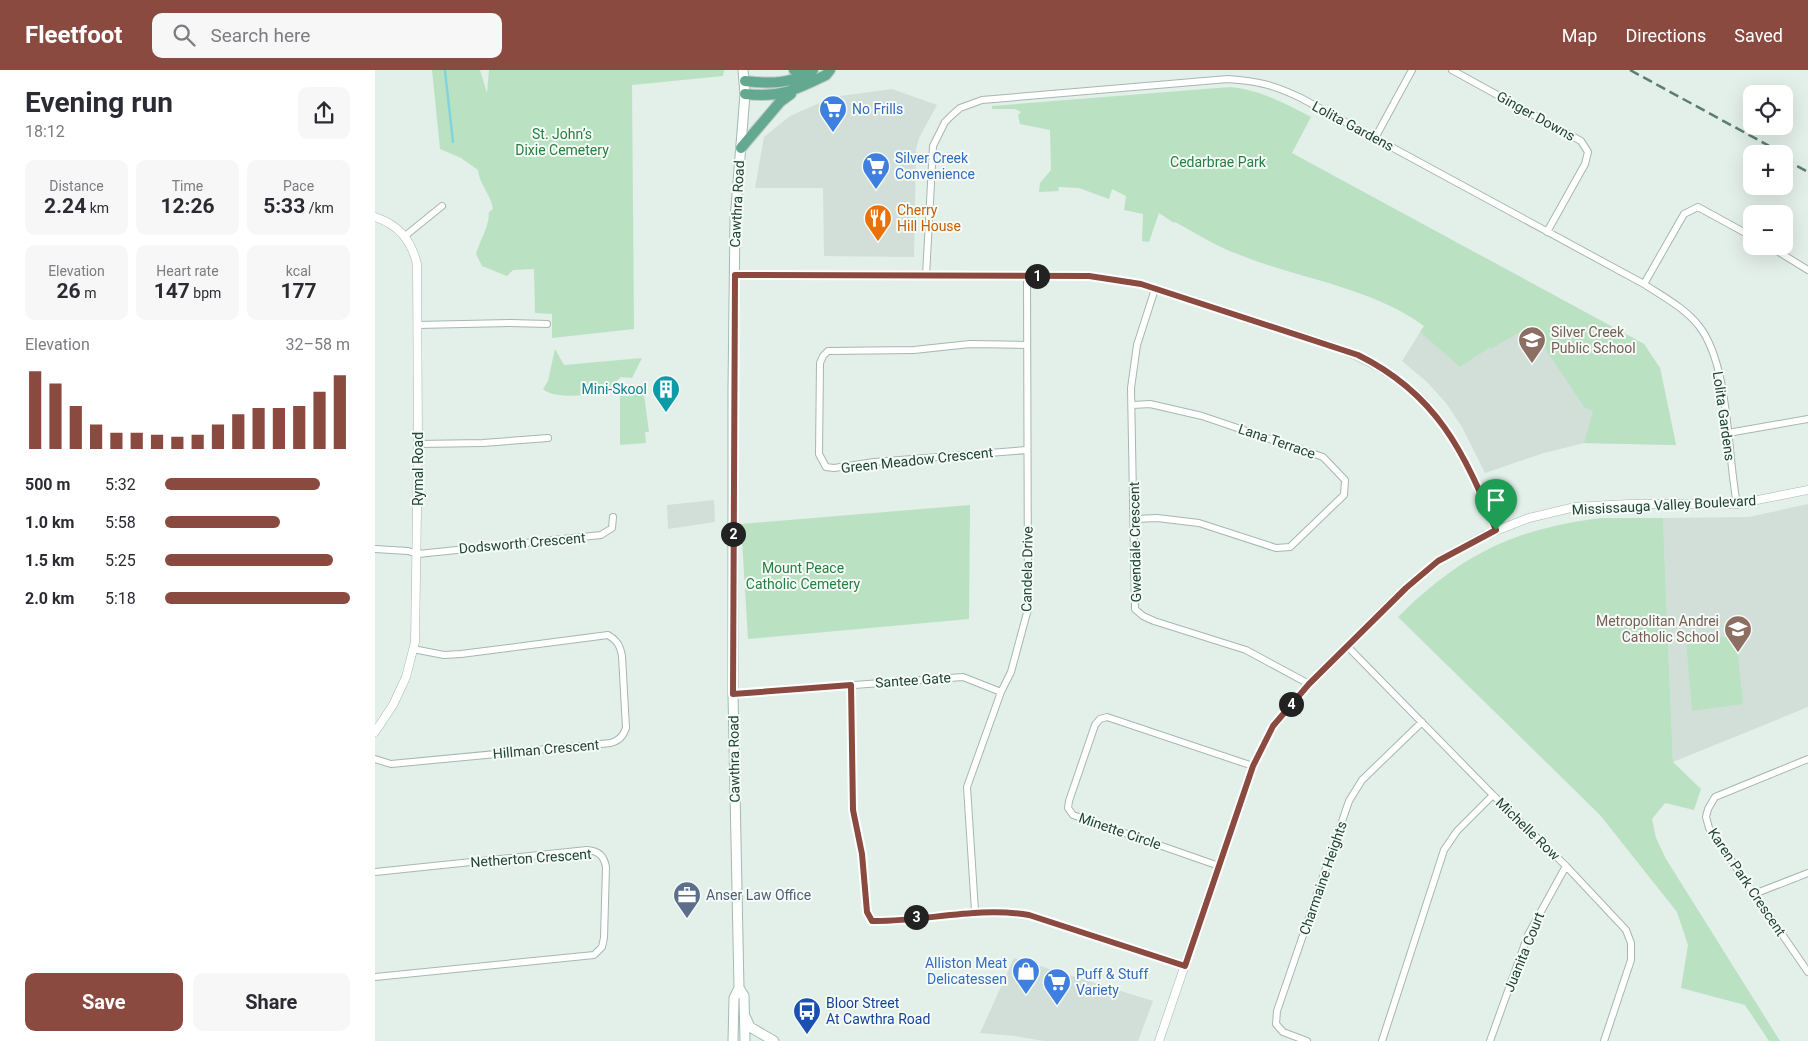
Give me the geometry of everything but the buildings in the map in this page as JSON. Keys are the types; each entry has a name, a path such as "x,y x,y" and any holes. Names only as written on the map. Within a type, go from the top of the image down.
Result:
{"main road":[{"name":"Cawthra Road","path":"733,1041 734,998 739,988 733,694 735,220 745,94 743,70"},
{"name":"Cawthra Road","path":"745,81 748,70"},
{"path":"794,70 812,70"},
{"path":"745,81 784,82 796,79 812,70"},
{"path":"741,148 780,102 800,88 825,75 830,70"},
{"path":"745,94 774,96 800,88"},
{"name":"Cawthra Road","path":"739,988 744,996 745,1041"},
{"path":"745,1017 750,1027 774,1041"}],"street":[{"path":"1375,138 1411,70"},
{"name":"Ginger Downs","path":"1452,70 1581,141 1588,152 1585,164 1547,232"},
{"name":"Lolita Gardens","path":"926,276 933,146 945,122 960,108 982,100 1228,79 1258,81 1275,86 1301,98 1644,284 1678,307 1699,326 1710,345 1719,370 1737,504"},
{"path":"405,236 442,206"},
{"path":"1644,284 1684,214 1698,207 1743,232"},
{"name":"Rymal Road","path":"375,217 392,224 405,236 412,247 417,264 418,444 418,554 413,649 406,677 393,705 375,732"},
{"path":"1784,255 1808,270"},
{"path":"735,275 1097,277 1141,284 1332,346 1358,355 1391,373 1425,402 1451,435 1496,530"},
{"name":"Candela Drive","path":"975,912 967,787 1001,692 1011,672 1028,609 1027,276"},
{"name":"Gwendale Crescent","path":"1155,289 1137,345 1131,388 1135,518 1135,608 1143,616 1245,650 1309,684"},
{"path":"417,325 547,324"},
{"name":"Green Meadow Crescent","path":"1027,346 970,344 913,350 829,351 823,356 820,363 819,454 826,466 834,468 874,462 1027,450"},
{"name":"Lana Terrace","path":"1132,405 1150,404 1202,416 1323,457 1345,480 1344,495 1290,547 1276,548 1199,523 1157,518 1135,518"},
{"path":"1728,434 1808,419"},
{"path":"418,444 548,438"},
{"name":"Mississauga Valley Boulevard","path":"1159,1041 1253,766 1273,726 1309,684 1406,588 1438,561 1496,530 1529,518 1593,505 1737,504 1808,490"},
{"name":"Dodsworth Crescent","path":"418,554 601,535 612,528 613,517"},
{"path":"375,550 408,551 418,554"},
{"name":"Hillman Crescent","path":"375,759 391,764 611,743 619,740 626,728 622,656 620,646 615,639 608,635 461,654 444,655 413,649"},
{"name":"Michelle Row","path":"1348,646 1493,795 1566,866 1626,930 1631,943 1631,960 1604,1041"},
{"name":"Santee Gate","path":"733,694 963,677 1001,692"},
{"path":"851,685 853,810 862,854 867,912 872,921 975,912 1011,912 1029,915 1185,966"},
{"name":"Minette Circle","path":"1219,866 1073,815 1068,808 1069,801 1095,725 1100,719 1107,717 1253,766"},
{"name":"Charmaine Heights","path":"1307,1041 1283,1032 1276,1024 1277,1011 1349,801 1362,780 1422,722"},
{"name":"Karen Park Crescent","path":"1808,759 1715,797 1708,808 1707,818 1709,828 1808,972"},
{"path":"1382,1041 1444,850 1457,831 1493,795"},
{"name":"Netherton Crescent","path":"375,872 587,850 601,854 605,859 606,867 603,947 594,955 375,977"},
{"name":"Juanita Court","path":"1490,1041 1528,935 1566,866"},
{"path":"1754,894 1808,873"}],"shaded area":[{"path":"892,89 937,105 919,138 916,149 914,257 824,256 823,188 755,188 764,137 790,116 833,97"},
{"name":"Silver Creek Public School","path":"1484,257 1644,344 1660,368 1676,445 1584,443 1544,453 1485,473 1462,427 1446,403 1427,382 1402,361 1424,326"},
{"path":"714,500 715,522 668,529 667,505"},
{"name":"Metropolitan Andrei Catholic School","path":"1808,504 1808,707 1673,762 1663,518 1749,517"},
{"path":"1014,958 1153,1001 1138,1041 1044,1041 980,1033"}],"green space":[{"name":"St. John’s Dixie Cemetery","path":"432,70 480,70 487,93 489,70 724,70 723,76 632,85 634,329 552,338 552,314 535,313 534,269 513,270 507,276 482,266 476,254 486,228 489,212 493,209 492,203 478,170 461,158 440,149"},
{"name":"Cedarbrae Park","path":"1230,87 1262,94 1311,117 1292,153 1644,344 1660,368 1676,445 1584,443 1593,411 1584,407 1530,326 1491,349 1490,347 1460,367 1420,332 1424,326 1403,313 1358,293 1231,252 1174,223 1159,213 1149,242 1142,241 1143,214 1124,210 1126,196 1112,189 1109,199 1079,188 1058,187 1059,191 1039,192 1040,183 1051,170 1050,130 1020,124 1018,115 1021,112 1015,109 992,109 992,106"},
{"path":"555,349 564,365 642,358 632,378 621,377 613,386 604,391 586,395 565,396 556,395 543,389 548,381"},
{"path":"643,387 649,432 645,432 646,443 620,445 620,390"},
{"name":"Mount Peace Catholic Cemetery","path":"970,505 969,619 748,639 741,524"},
{"path":"1601,518 1663,518 1673,762 1701,789 1694,810 1665,803 1652,819 1656,838 1666,859 1780,1041 1769,1041 1745,1005 1681,988 1688,945 1677,912 1600,815 1398,617 1421,595 1444,577 1490,548 1541,529"},
{"path":"1736,636 1743,704 1692,711 1686,641"}],"waterway":[{"path":"445,71 453,142"}],"railway":[{"path":"1630,70 1768,145"},
{"path":"1793,164 1808,172"}],"place":[{"name":"No Frills","path":"833,133"},
{"name":"Silver Creek Convenience","path":"876,190"},
{"name":"Cherry Hill House","path":"878,242"},
{"name":"Silver Creek Public School","path":"1532,364"},
{"name":"Mini-Skool","path":"666,413"},
{"name":"Metropolitan Andrei Catholic School","path":"1738,653"},
{"name":"Anser Law Office","path":"687,919"},
{"name":"Alliston Meat Delicatessen","path":"1026,995"},
{"name":"Puff & Stuff Variety","path":"1057,1006"},
{"name":"Bloor Street At Cawthra Road","path":"807,1035"}],"route":[{"path":"735,275 1089,276 1141,284 1332,346 1358,355 1391,373 1425,402 1451,435 1496,530 1438,561 1406,588 1309,684 1273,726 1253,766 1185,966 1029,915 1011,912 975,912 872,921 867,912 862,854 853,810 851,685 733,694 735,275"}]}
